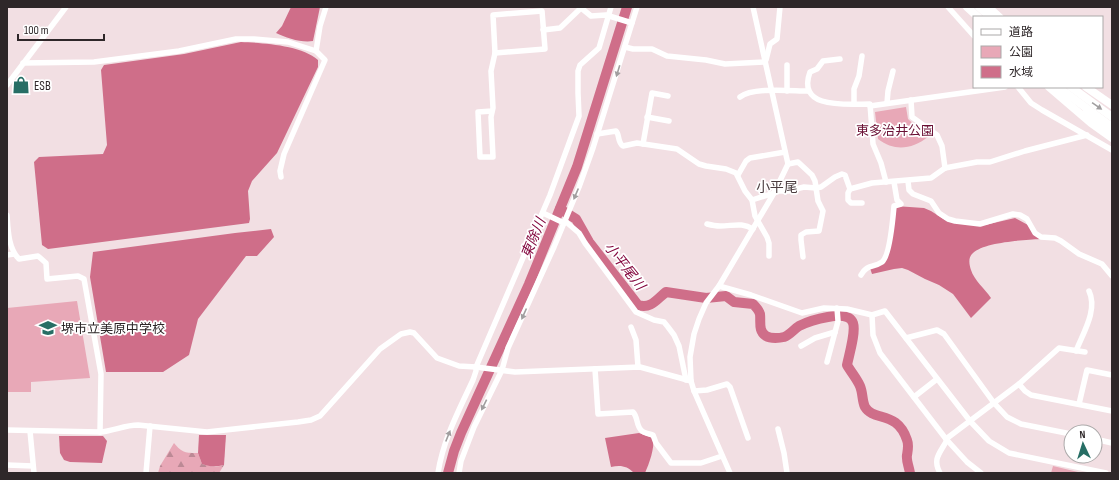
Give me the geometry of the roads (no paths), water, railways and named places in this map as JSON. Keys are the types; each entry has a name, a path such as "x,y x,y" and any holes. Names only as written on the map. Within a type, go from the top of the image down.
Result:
{"highway":[{"path":"965,7 975,16"},
{"path":"979,8 989,16"},
{"path":"1050,88 1091,123 1112,138"},
{"path":"1059,88 1112,127"},
{"path":"1072,88 1112,117"},
{"path":"1087,88 1112,105"}],"main road":[{"path":"990,7 999,16"},
{"path":"1054,88 1083,112 1112,133"},
{"path":"1094,88 1112,100"}],"street":[{"path":"7,85 66,7"},
{"path":"316,52 320,26 326,7"},
{"path":"438,473 447,438 543,213 579,116 578,71 580,65 599,48 611,7"},
{"path":"459,473 461,461 474,427 501,370 508,348 565,222 579,187 637,7"},
{"path":"689,381 690,357 694,334 699,318 706,303 719,286 753,229 788,164 753,7"},
{"path":"765,62 770,44 777,39 780,7"},
{"path":"948,7 973,35"},
{"path":"544,30 560,28 580,8 591,16 606,15 632,23"},
{"path":"492,111 478,112 480,158 493,157 491,117 492,111 491,71 495,53 492,14 529,10 542,11 545,49 495,53"},
{"path":"23,63 94,62 179,51 236,39 288,42 316,52 325,60 284,154 280,171 281,177"},
{"path":"625,47 633,49 652,49 667,56 706,60 725,64 765,62"},
{"path":"854,104 854,89 859,76 862,56"},
{"path":"840,59 823,62 817,70 810,72 808,91 812,96 822,102 870,104 870,106 998,88"},
{"path":"787,65 788,91"},
{"path":"887,103 893,70"},
{"path":"1019,88 1031,103 1112,150"},
{"path":"740,98 749,92 808,91"},
{"path":"643,144 652,93 668,96"},
{"path":"910,100 912,117 937,135 942,146 945,168"},
{"path":"870,106 874,149 881,163 886,182"},
{"path":"648,117 669,121"},
{"path":"597,134 616,131 618,133 619,142 623,146 637,143 677,149 699,164 733,171 738,175 741,184 752,200 755,216 764,230 769,243 769,256"},
{"path":"850,189 872,183 931,178 945,168 977,162 990,162 1025,151 1087,135"},
{"path":"738,175 746,160 750,158 785,152"},
{"path":"788,164 798,162 812,175 815,181 818,201 824,212 819,231 806,232 801,235 803,257"},
{"path":"752,200 774,192 788,191 804,187 821,187 842,174 845,175 850,189 848,193 848,200 851,203 862,203"},
{"path":"908,181 909,190 913,194 931,201 939,213 948,219 980,224 1013,214 1020,215 1027,219 1035,233 1041,237 1055,238 1062,241 1079,254 1102,264 1112,276"},
{"path":"861,275 864,269 881,262 885,258 889,245 894,206 901,204 897,200 894,182"},
{"path":"543,213 565,222 579,233 636,312 654,320 664,322 674,335 679,346 689,381 730,473"},
{"path":"7,215 8,233 14,254 19,259 38,256 46,263 47,279 78,276 84,280 101,374 100,432"},
{"path":"707,224 721,226 741,224 748,225 753,229"},
{"path":"7,255 14,254"},
{"path":"719,286 751,295 802,314 824,308 846,308 872,315 885,312 970,421 988,441 1009,452 1106,473"},
{"path":"1076,351 1091,313 1092,298 1089,291"},
{"path":"827,362 838,321 837,309"},
{"path":"872,315 873,335 880,353 946,440 967,462 981,473"},
{"path":"632,326 636,340 638,368"},
{"path":"906,338 937,330 944,334 994,403 1007,417 1021,424 1063,432"},
{"path":"7,430 100,432 112,431 127,425 207,432 256,428 311,420 320,416 334,402 380,349 401,334 410,332 414,334 437,358 459,366 539,372 638,368 689,381"},
{"path":"801,346 815,338 835,332"},
{"path":"940,473 936,466 936,461 946,440 1019,384 1060,348 1085,352"},
{"path":"595,369 598,414 633,412 636,415 640,429 653,435 656,444 671,464 701,463 722,456"},
{"path":"1079,404 1087,370 1112,375"},
{"path":"914,397 938,379"},
{"path":"694,391 708,390 726,384 730,387 748,438"},
{"path":"1019,384 1025,391 1031,394 1112,411"},
{"path":"146,473 150,426"},
{"path":"778,429 787,473"},
{"path":"30,431 34,473"},
{"path":"7,465 33,466"}],"water":[{"path":"291,7 320,7 313,41 294,40 276,33 282,26"},
{"path":"241,42 271,44 292,48 311,55 318,60 318,67 277,153 252,181 248,191 249,223 48,249 42,245 34,162 39,157 103,154 107,145 101,70 104,65 184,54"},
{"path":"895,206 924,208 945,220 985,225 1015,218 1028,225 1040,239 1015,241 986,246 978,249 971,255 969,263 972,274 991,298 971,318 953,294 939,285 908,270 902,268 872,274 870,268 885,262"},
{"path":"271,229 274,237 257,256 246,256 198,319 189,355 163,372 106,372 90,277 93,252"},
{"path":"639,433 653,438 650,461 645,473 634,473 624,467 611,467 605,438"},
{"path":"199,435 226,435 224,465 208,466 202,464 198,453"},
{"path":"59,436 103,436 107,441 102,463 70,462 64,460 60,453"}],"waterway":[{"name":"東除川","path":"448,473 461,433 529,284 577,167 627,7"},
{"name":"小平尾川","path":"560,209 576,219 589,242 638,305 650,305 666,292 706,298 726,296 734,302 753,304 760,313 760,326 763,334 773,338 784,337 799,326 819,319 836,316 844,316 850,319 853,323 854,332 847,365 860,386 865,407 874,414 892,420 903,431 908,444 907,459 910,473"}],"place":[{"name":"ESB","path":"21,85"},
{"name":"堺市立美原中学校","path":"48,328"}],"district":[{"name":"小平尾","path":"777,187"}],"park label":[{"name":"東多治井公園","path":"895,130"}]}
